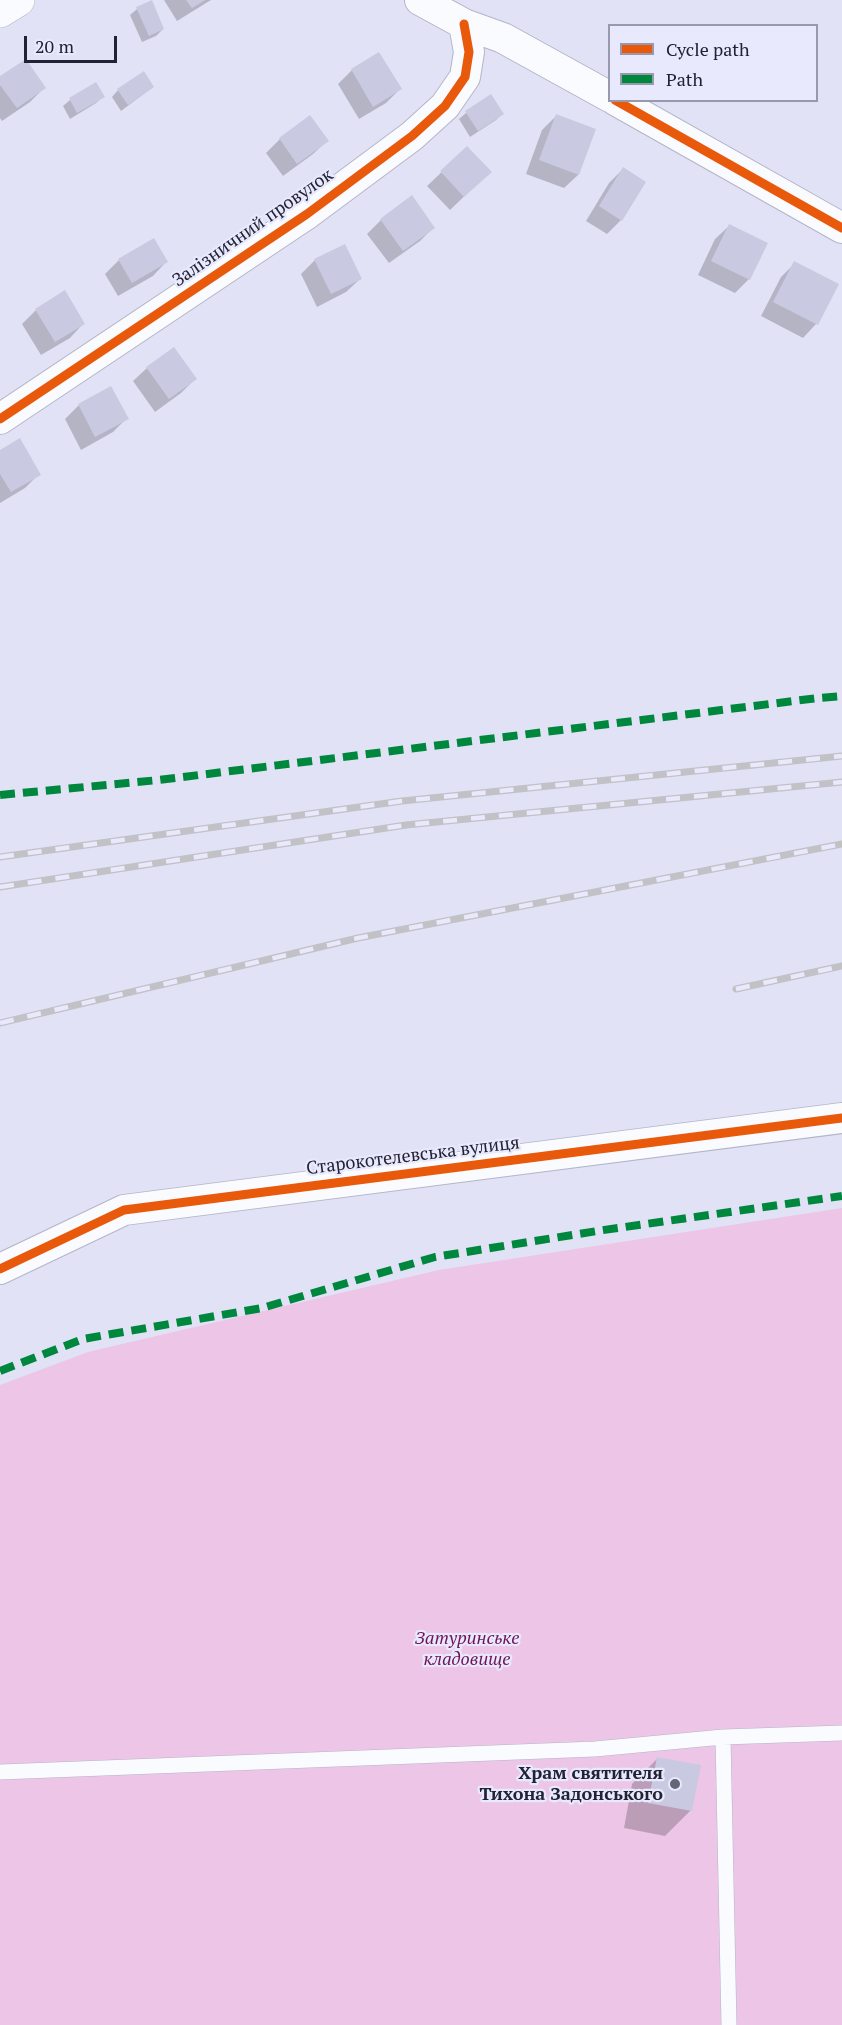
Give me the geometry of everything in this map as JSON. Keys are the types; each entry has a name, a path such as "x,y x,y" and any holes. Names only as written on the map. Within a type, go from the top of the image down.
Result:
{"main road":[{"path":"0,11 18,0"}],"street":[{"path":"420,0 464,24 503,39 608,96"},
{"name":"Залізничний провулок","path":"0,419 307,213 412,136 445,106 465,77 469,52 464,24"},
{"path":"619,102 842,228"},
{"name":"Старокотелевська вулиця","path":"0,1269 124,1210 842,1118"}],"lane":[{"path":"0,1772 595,1749 723,1737 842,1733"},
{"path":"723,1737 729,2025"}],"green space":[{"name":"Затуринське кладовище","path":"842,1208 842,2025 0,2025 0,1385 88,1352 439,1270"}],"building":[{"path":"152,0 164,29 149,36 136,7"},
{"path":"186,0 205,0 192,8"},
{"path":"379,52 402,89 373,107 351,69"},
{"path":"26,59 46,88 17,108 0,85 0,76"},
{"path":"144,71 154,87 128,105 117,89"},
{"path":"96,82 105,97 77,113 69,98"},
{"path":"491,94 504,114 478,131 465,111"},
{"path":"556,114 596,129 579,175 539,160"},
{"path":"310,115 329,141 297,164 279,138"},
{"path":"467,146 492,172 464,197 440,171"},
{"path":"623,167 646,182 622,221 599,206"},
{"path":"412,195 435,228 403,251 380,219"},
{"path":"729,224 768,243 750,280 711,261"},
{"path":"154,238 168,262 132,283 118,259"},
{"path":"345,244 362,279 331,294 314,259"},
{"path":"794,261 839,284 818,325 773,302"},
{"path":"65,290 85,324 55,342 35,309"},
{"path":"174,347 197,379 169,399 146,367"},
{"path":"111,386 129,419 95,437 78,404"},
{"path":"20,438 41,475 11,492 0,474 0,450"},
{"name":"Храм святителя Тихона Задонського","path":"657,1757 701,1765 692,1811 648,1803"}],"railway":[{"path":"0,857 402,801 842,756"},
{"path":"0,887 406,825 842,782"},
{"path":"0,1023 358,938 842,844"},
{"path":"736,989 842,966"}],"marked path":[{"path":"0,795 159,780 842,696"},
{"path":"0,1371 83,1339 262,1308 435,1257 842,1196"}],"cycle path":[{"path":"0,419 307,214 412,136 445,106 465,77 469,52 464,24"},
{"path":"619,102 842,228"},
{"path":"0,1269 124,1210 842,1118"}],"place":[{"name":"Храм святителя Тихона Задонського","path":"675,1784"}]}
